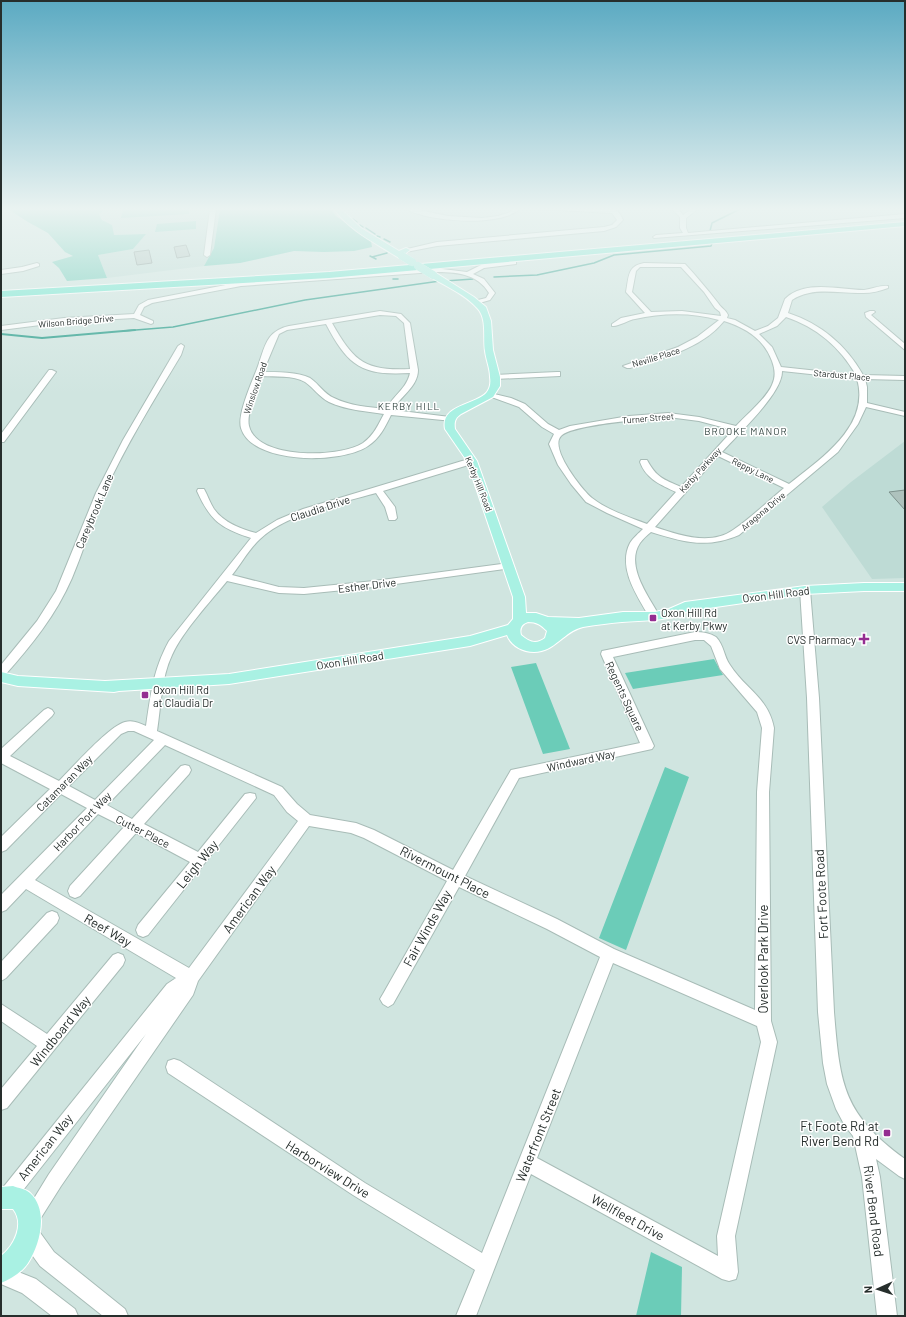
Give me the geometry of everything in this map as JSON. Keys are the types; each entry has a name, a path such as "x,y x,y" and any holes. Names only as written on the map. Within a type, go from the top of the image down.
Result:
{"highway":[{"path":"1,289 276,270"},
{"path":"119,281 311,270"},
{"path":"165,284 334,270"},
{"path":"1,294 379,270"}],"main road":[{"path":"425,270 476,302 486,315 489,350 495,377 495,386 490,395 457,412 450,420"},
{"name":"Kerby Hill Road","path":"450,420 450,429 472,461 509,566 518,597 516,624"},
{"name":"Oxon Hill Road","path":"548,622 579,623 623,617 630,618 652,612 679,611 685,607 805,590 864,587 905,587"},
{"name":"Kerby Hill Road","path":"518,597 535,617"},
{"path":"535,617 548,622 554,630 552,639 543,646 536,647 522,644 516,640 513,634 516,624 535,617"},
{"name":"Oxon Hill Road","path":"552,639 561,632 579,623"},
{"name":"Oxon Hill Road","path":"1,677 18,681 106,686 189,687 229,679 470,640 500,633 516,624"},
{"name":"Oxon Hill Road","path":"470,640 503,640 522,644"},
{"path":"1,1271 12,1263 19,1254 30,1226 27,1206 22,1201 4,1198"}],"street":[{"path":"1,272 12,270"},
{"path":"136,316 141,306 150,301 233,285 428,270"},
{"path":"444,270 468,274 479,279 492,291 490,297 476,302"},
{"path":"468,274 475,270"},
{"path":"634,270 629,292 649,314"},
{"path":"687,270 703,287 717,307 724,312 725,315 723,319"},
{"path":"754,333 773,326 784,314 785,303 804,291 866,291 886,287"},
{"name":"Winslow Road","path":"380,312 395,315 404,319 406,316 405,308 380,312 289,328 278,332 273,337 246,412 245,428 254,441 278,452 300,456 323,456 354,450 373,439 379,432 395,400 412,379 414,371"},
{"path":"872,312 868,313 868,316 905,348"},
{"path":"614,325 622,320 649,314 685,313 723,319 754,333 767,344 779,369"},
{"name":"Aragona Drive","path":"558,434 553,442 555,452 584,495 604,509 648,527 689,540 725,538 736,533 835,450 848,435 863,404 864,386 862,377 851,358 823,332 810,324 784,314"},
{"name":"Wilson Bridge Drive","path":"1,328 64,320 136,316 150,322"},
{"path":"328,321 350,355 358,362 373,368 388,371 414,371 410,356 408,328 404,319"},
{"name":"Neville Place","path":"627,366 662,357 684,348 723,319"},
{"name":"Careybrook Lane","path":"1,672 19,652 60,592 100,493 128,436 181,346"},
{"name":"Stardust Place","path":"779,369 862,377 905,378"},
{"name":"Kerby Parkway","path":"652,612 635,580 630,564 632,547 639,537 774,389 778,382 779,369"},
{"path":"1,440 52,372"},
{"path":"260,374 284,375 307,380 320,393 341,405 388,413 450,420"},
{"path":"495,377 557,374"},
{"path":"490,395 520,404 529,410 541,423 558,434"},
{"path":"863,404 905,414"},
{"name":"Turner Street","path":"558,434 564,430 580,426 668,415 692,417 737,429"},
{"name":"Reppy Lane","path":"716,452 790,488"},
{"name":"Claudia Drive","path":"151,733 163,663 170,648 257,537 280,522 297,514 472,461"},
{"path":"644,462 652,476 681,491"},
{"path":"378,490 390,507 392,518"},
{"path":"201,491 210,510 217,517 236,529 257,537"},
{"name":"Esther Drive","path":"225,577 267,588 304,591 359,586 509,566"},
{"name":"Fort Foote Road","path":"805,590 813,698 829,1058 838,1096 846,1112 860,1131 886,1157 905,1170"},
{"name":"Regents Square","path":"648,746 606,654 703,636 714,642 724,666 749,695"},
{"name":"Overlook Park Drive","path":"729,1272 726,1236 769,1042 763,1021 763,792 768,720 759,703 749,695"},
{"path":"1,757 48,713"},
{"name":"Rivermount Place","path":"130,726 164,738 278,791 292,808 306,820 325,824 351,826 552,924 609,954 763,1021"},
{"name":"Catamaran Way","path":"1,846 117,731 124,727 130,726"},
{"name":"Harbor Port Way","path":"1,905 164,738"},
{"name":"Windward Way","path":"515,774 648,746"},
{"name":"Cutter Place","path":"1,757 59,789 200,860"},
{"path":"76,891 185,770"},
{"name":"Fair Winds Way","path":"388,999 515,774"},
{"name":"Leigh Way","path":"143,930 250,798"},
{"name":"American Way","path":"30,1226 55,1180 188,990 191,978 306,820"},
{"name":"Reef Way","path":"24,881 191,978"},
{"path":"1,974 52,918"},
{"name":"Waterfront Street","path":"466,1316 609,954"},
{"name":"Windboard Way","path":"1,1102 118,960"},
{"name":"American Way","path":"4,1198 130,1044 172,989 191,978"},
{"path":"1,1012 48,1045"},
{"name":"Harborview Drive","path":"174,1067 359,1189 486,1266"},
{"path":"99,1080 111,1098"},
{"name":"River Bend Road","path":"860,1131 871,1177 887,1316"},
{"name":"Wellfleet Drive","path":"527,1162 729,1272"},
{"path":"30,1226 48,1259 118,1316"},
{"path":"1,1274 28,1286 68,1316"}],"shaded area":[{"path":"104,270 168,270 107,278"},
{"path":"905,441 905,578 872,579 822,507 851,482"}],"green space":[{"path":"61,270 104,270 107,278 67,281"},
{"path":"714,659 723,675 633,689 625,673"},
{"path":"536,663 570,749 543,754 511,667"},
{"path":"665,767 689,777 626,950 599,938"},
{"path":"651,1252 682,1267 681,1316 636,1316"}],"building":[{"path":"905,490 905,510 889,492"}],"waterway":[{"path":"494,277 537,275 559,270"},
{"path":"393,279 398,279"},
{"path":"445,281 473,279"},
{"path":"128,331 173,327 305,300 440,281"},
{"path":"128,331 135,330"},
{"path":"123,331 128,331"},
{"path":"1,334 42,338 128,331"}],"place":[{"name":"Oxon Hill Rd at Kerby Pkwy","path":"653,618"},
{"name":"CVS Pharmacy","path":"864,639"},
{"name":"Oxon Hill Rd at Claudia Dr","path":"145,695"},
{"name":"Ft Foote Rd at River Bend Rd","path":"887,1133"}],"district":[{"name":"KERBY HILL","path":"409,406"},
{"name":"BROOKE MANOR","path":"746,431"}]}
